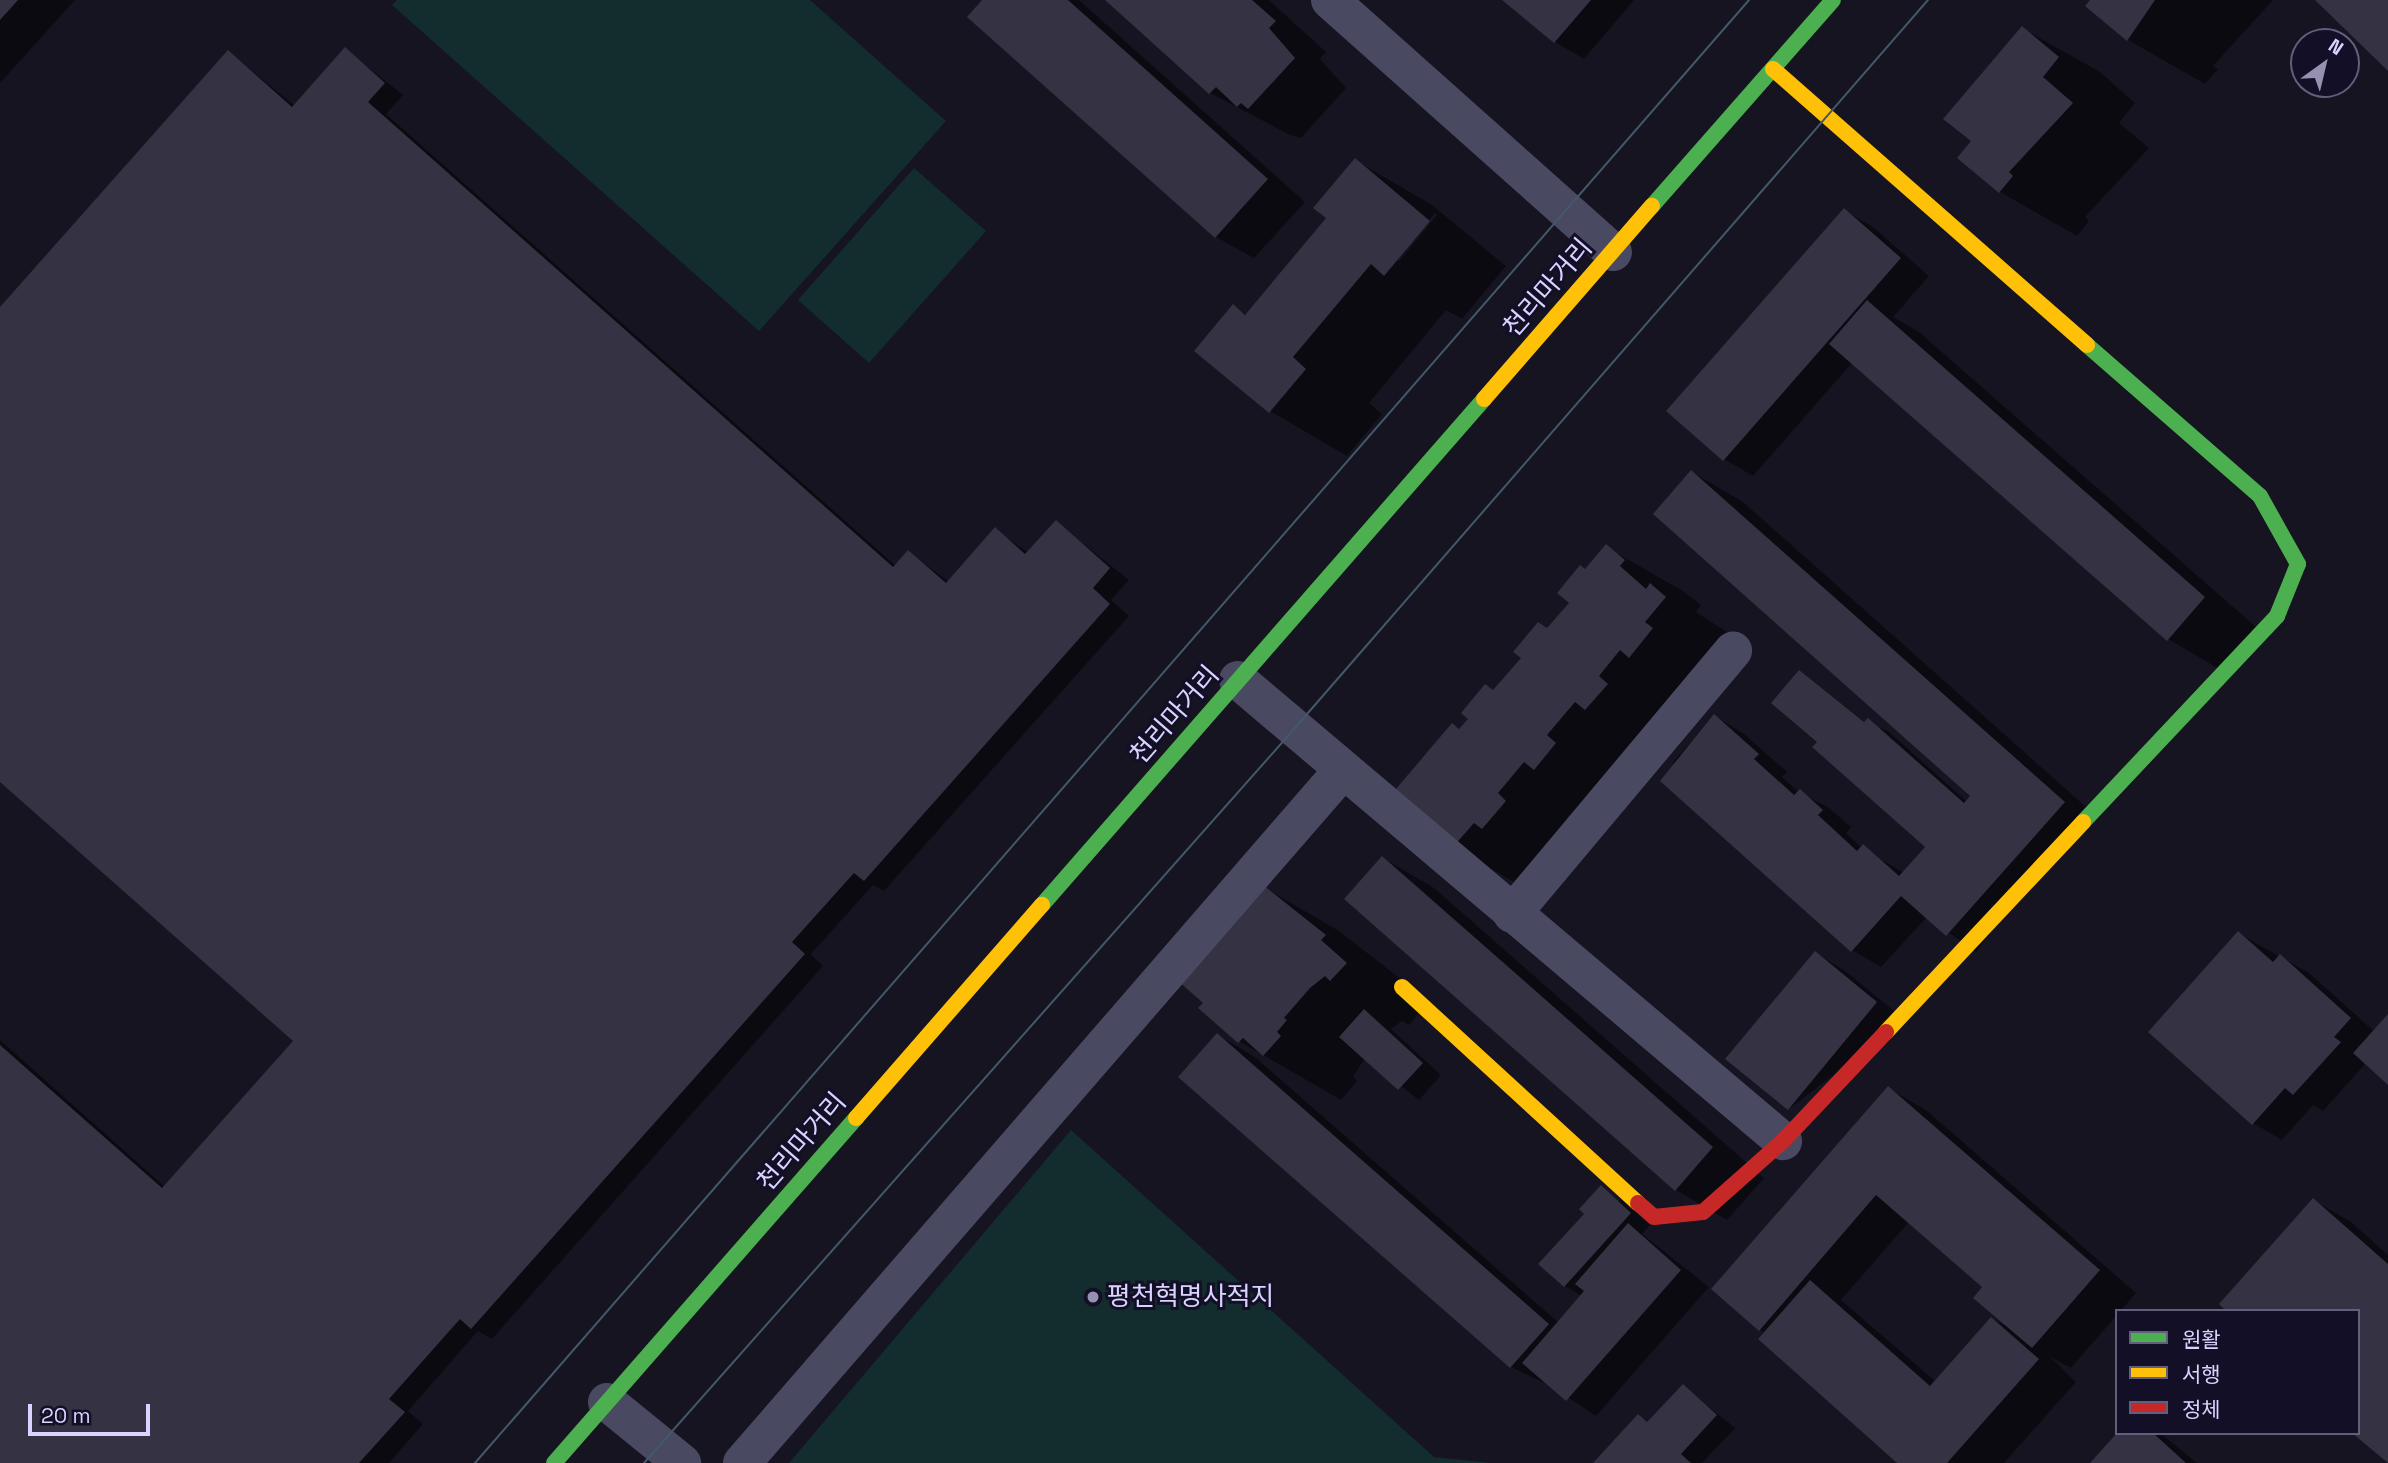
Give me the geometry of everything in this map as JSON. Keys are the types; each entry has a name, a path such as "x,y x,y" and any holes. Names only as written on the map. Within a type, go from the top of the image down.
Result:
{"main road":[{"name":"천리마거리","path":"554,1463 1833,0"},
{"path":"1402,987 1654,1217 1703,1212 1783,1141 2277,616 2298,564 2260,496 1773,69"}],"street":[{"path":"1331,0 1613,252"},
{"path":"1512,914 1733,651"},
{"path":"1238,680 1342,771 1783,1141"},
{"path":"742,1463 1342,771"},
{"path":"607,1402 682,1463"}],"green space":[{"path":"397,0 810,0 946,121 759,331 392,5"},
{"path":"914,168 986,231 869,363 798,300"},
{"name":"평천혁명사적지","path":"1071,1130 1434,1457 1491,1463 789,1463"}],"building":[{"path":"0,0 18,0 0,20"},
{"path":"982,0 1068,0 1268,179 1215,238 967,17"},
{"path":"1105,0 1252,0 1276,21 1269,28 1295,58 1248,109 1241,103 1237,107 1216,87 1209,94"},
{"path":"1502,0 1591,0 1554,43"},
{"path":"2090,0 2155,0 2127,41 2085,6"},
{"path":"2315,0 2388,0 2388,71 2360,44 2360,28 2344,28"},
{"path":"2022,26 2059,57 2043,77 2073,103 2009,172 2013,176 1999,193 1957,158 1971,141 1943,119"},
{"path":"345,47 385,83 368,102 893,567 908,550 946,583 995,527 1025,554 1056,520 1110,568 1093,588 1110,604 864,881 854,873 792,942 805,954 471,1329 460,1319 389,1399 405,1412 359,1463 0,1463 0,1045 162,1188 293,1041 0,782 0,307 228,50 292,107"},
{"path":"1355,158 1430,221 1384,276 1371,264 1293,357 1306,369 1269,413 1194,351 1233,304 1245,315 1326,218 1313,208"},
{"path":"1844,208 1901,258 1723,461 1666,411"},
{"path":"1867,300 2205,597 2167,641 1829,344"},
{"path":"1691,470 2065,802 1946,936 1901,896 1851,952 1660,781 1714,714 1759,754 1754,759 1794,795 1800,789 1823,810 1818,815 1857,851 1863,844 1899,876 1925,847 1812,747 1817,742 1771,703 1799,670 1864,722 1868,718 1964,803 1970,796 1653,514"},
{"path":"1606,544 1625,560 1620,566 1646,589 1650,583 1666,597 1645,622 1653,628 1629,658 1620,650 1599,676 1608,684 1585,710 1575,702 1547,735 1556,743 1534,770 1524,762 1498,793 1506,801 1482,829 1474,823 1452,848 1390,796 1452,723 1459,729 1468,719 1461,713 1485,684 1493,690 1521,658 1513,652 1538,622 1547,628 1569,603 1557,593 1580,565 1585,569"},
{"path":"1382,856 1713,1147 1675,1191 1344,899"},
{"path":"1262,884 1326,935 1321,940 1347,963 1330,981 1325,976 1310,988 1284,1018 1287,1020 1277,1032 1281,1036 1263,1056 1243,1038 1238,1043 1198,1008 1203,1003 1177,980"},
{"path":"2238,931 2273,962 2280,954 2351,1018 2334,1037 2341,1042 2293,1095 2285,1088 2252,1125 2148,1032"},
{"path":"1815,951 1877,1002 1788,1110 1725,1059"},
{"path":"1364,1009 1423,1063 1398,1090 1339,1037"},
{"path":"2388,1014 2388,1085 2353,1053"},
{"path":"1217,1033 1549,1324 1510,1368 1178,1077"},
{"path":"1888,1086 2100,1270 2032,1348 1973,1298 1982,1287 1876,1195 1759,1331 1711,1289"},
{"path":"1601,1185 1631,1213 1564,1287 1538,1264 1584,1214 1579,1209"},
{"path":"2313,1198 2388,1264 2388,1463 2354,1435 2360,1435 2360,1309 2224,1309 2219,1304"},
{"path":"1628,1223 1681,1270 1566,1401 1522,1363 1584,1291 1575,1284"},
{"path":"1810,1280 1930,1386 1991,1317 2039,1359 1947,1463 1897,1463 1758,1339"},
{"path":"1683,1384 1717,1415 1681,1454 1691,1463 1593,1463 1638,1414 1647,1422"},
{"path":"2115,1435 2155,1435 2186,1463 2090,1463"}],"tram line":[{"path":"475,1463 1749,0"},
{"path":"644,1463 1294,729 1928,0"}],"traffic: fast":[{"path":"1652,206 1833,0"},
{"path":"2083,822 2277,616 2298,564 2260,496 2087,345"},
{"path":"1042,905 1484,399"},
{"path":"554,1463 856,1118"}],"traffic: slow":[{"path":"1773,69 2087,345"},
{"path":"1484,399 1652,206"},
{"path":"1886,1032 2083,822"},
{"path":"856,1118 1042,905"},
{"path":"1402,987 1638,1203"}],"traffic: jam":[{"path":"1638,1203 1654,1217 1703,1212 1783,1141 1886,1032"}],"place":[{"name":"평천혁명사적지","path":"1093,1297"}]}
